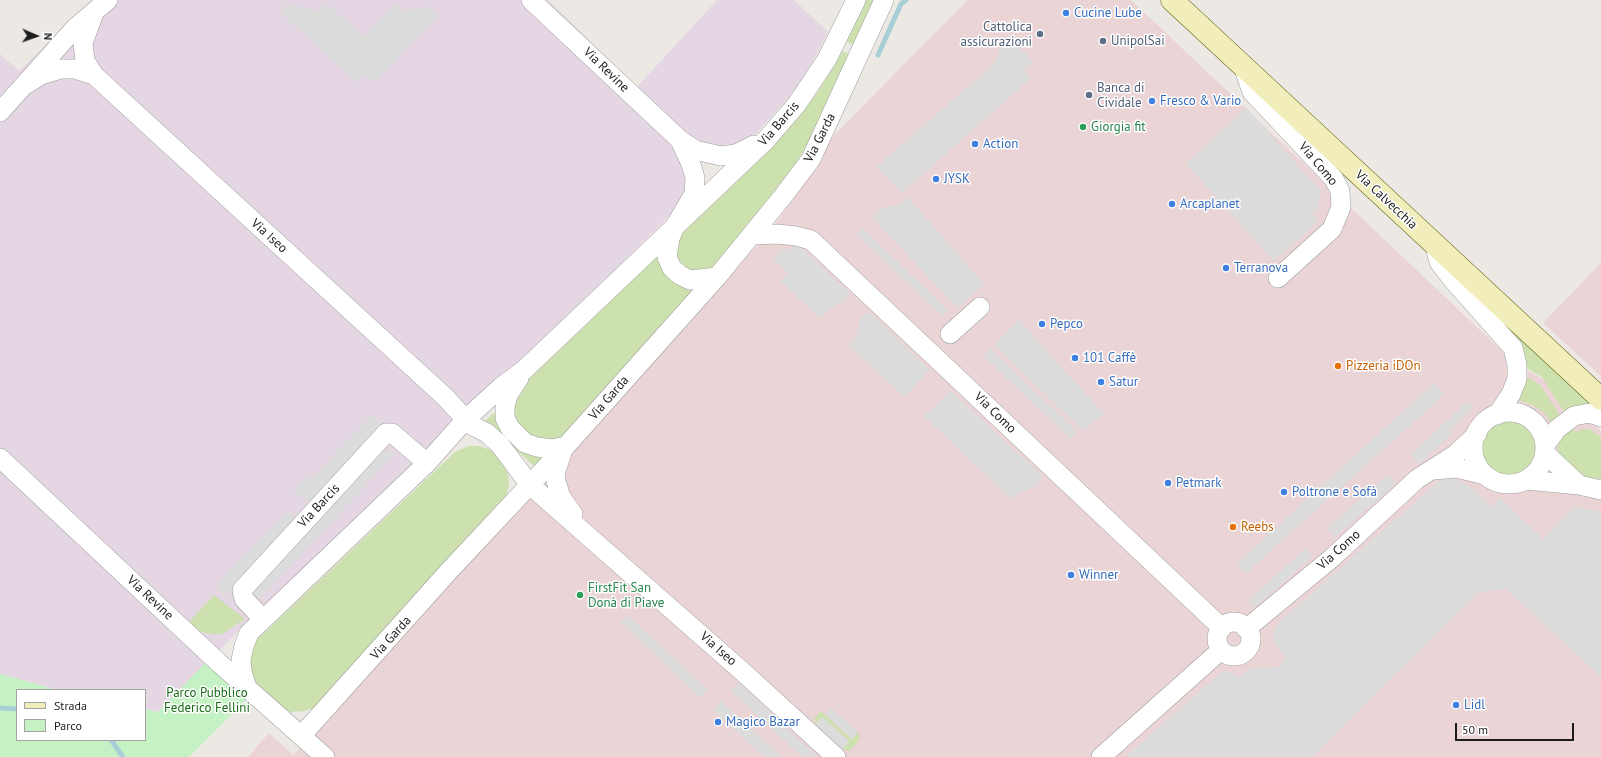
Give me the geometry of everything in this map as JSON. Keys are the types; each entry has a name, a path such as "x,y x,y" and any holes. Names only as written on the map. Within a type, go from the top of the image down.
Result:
{"main road":[{"name":"Via Calvecchia","path":"1172,0 1601,399"}],"street":[{"path":"0,112 75,28 108,0"},
{"name":"Via Revine","path":"531,0 680,140 695,150 721,156 736,154 749,149 780,124"},
{"name":"Via Barcis","path":"246,685 242,672 244,646 249,633 427,463 466,419 501,387 524,370 780,124 797,104 827,59 856,0"},
{"name":"Via Garda","path":"302,735 450,571 566,446 717,277 752,235 811,159 884,0"},
{"path":"94,13 84,43 85,61 94,75"},
{"name":"Via Como","path":"1242,66 1252,92 1334,179 1340,191 1341,207 1332,229 1278,278"},
{"name":"Via Iseo","path":"25,85 41,75 61,69 74,69 94,75 445,397 471,425 487,433 503,449 530,485 743,672 836,757"},
{"name":"Via Revine","path":"674,226 694,194 695,178 691,164 680,140"},
{"path":"674,226 670,238 667,257 672,268 680,275 690,280 717,277"},
{"name":"Via Como","path":"752,235 777,234 796,236 812,240 1222,628"},
{"name":"Via Como","path":"1246,629 1333,557 1417,479 1456,454 1477,434 1484,422 1497,415 1511,394 1517,379 1517,365 1513,348 1452,279 1440,262 1435,246"},
{"path":"950,334 980,307"},
{"name":"Via Barcis","path":"524,370 508,395 504,407 510,428 525,443 537,447 552,449 566,446"},
{"path":"1497,415 1511,412 1529,418 1540,429 1545,449 1579,485"},
{"path":"1526,480 1539,468 1545,449 1557,429 1574,416 1589,413 1601,417"},
{"name":"Via Barcis","path":"263,619 244,599 242,590 386,433 392,433 427,463"},
{"path":"1477,434 1474,449 1475,458 1485,475"},
{"path":"439,450 470,437 481,438 503,449"},
{"name":"Via Iseo","path":"566,446 555,472 558,489 566,506 598,544"},
{"name":"Via Iseo","path":"503,449 517,477 516,490 511,506"},
{"name":"Via Revine","path":"0,458 219,662 302,735"},
{"path":"1431,470 1457,468 1485,475 1504,484 1514,484 1526,480 1579,485 1601,490"},
{"path":"1229,623 1235,623 1246,629 1250,634 1250,641 1244,652 1234,656 1221,650 1217,637 1222,628 1229,623"},
{"path":"1101,757 1221,650"},
{"path":"302,735 325,757"}],"shaded area":[{"path":"91,0 548,0 637,87 717,0 794,0 828,32 809,68 790,96 752,138 728,152 692,144 688,197 520,364 257,612 158,712 146,709 146,689 54,689 0,674 0,54 19,71"},
{"path":"968,0 1131,0 1517,365 1565,391 1599,429 1601,433 1601,757 248,757 269,733 293,755 310,738 771,230 811,174 832,137"},
{"path":"287,4 320,11 327,4 364,36 396,4 404,11 429,6 438,15 375,82 366,75 357,83 280,12"},
{"path":"1010,37 1033,62 1024,70 1031,78 902,193 876,167 995,63 1002,43"},
{"path":"1246,107 1321,191 1318,208 1312,214 1319,221 1274,261 1186,164"},
{"path":"908,197 984,284 957,308 872,217 880,209 899,204"},
{"path":"862,228 948,310 942,316 856,234"},
{"path":"797,244 851,294 843,302 828,310 820,318 780,281 788,273 773,259 784,247 789,252"},
{"path":"1601,263 1601,376 1543,323"},
{"path":"869,312 930,370 904,397 848,345 856,336 860,319"},
{"path":"1019,320 1104,414 1083,431 994,345"},
{"path":"990,349 1078,432 1071,439 983,356"},
{"path":"1434,383 1444,395 1245,574 1237,563"},
{"path":"951,391 1043,477 1036,486 1010,498 924,416"},
{"path":"1468,401 1474,407 1449,431 1451,434 1420,464 1411,454"},
{"path":"372,415 383,425 310,504 293,490 306,477 310,480"},
{"path":"387,448 394,455 256,603 249,597"},
{"path":"1388,475 1396,484 1335,537 1327,528"},
{"path":"1452,478 1465,483 1492,507 1500,498 1543,539 1574,506 1601,512 1601,677 1506,589 1478,593 1312,757 1125,757 1220,673 1225,671 1231,672 1241,677 1251,668 1278,667 1286,658 1277,648 1273,640 1273,634 1277,624 1438,482"},
{"path":"288,510 298,519 225,596 215,586"},
{"path":"1305,549 1312,557 1254,608 1248,600"},
{"path":"628,615 708,690 700,698 621,622"},
{"path":"739,683 818,757 802,757 731,691"},
{"path":"721,701 782,757 764,757 713,710"},
{"path":"831,708 858,732 852,739 825,714"},
{"path":"822,717 849,741 843,749 815,724"}],"green space":[{"path":"865,0 874,0 853,45 846,41"},
{"path":"843,51 849,54 815,130 796,164 714,267 611,386 560,438 546,443 535,441 515,425 513,398 522,386 774,144 816,95"},
{"path":"1491,311 1601,409 1566,413 1542,377 1523,366"},
{"path":"1523,374 1540,385 1561,417 1553,425 1544,413 1537,407 1515,399"},
{"path":"496,411 544,456 535,467 485,421"},
{"path":"1510,419 1526,424 1534,432 1539,448 1534,464 1526,472 1510,477 1494,472 1486,464 1481,448 1486,432 1494,424"},
{"path":"1569,426 1576,432 1583,429 1590,429 1601,437 1601,479 1582,476 1558,453 1559,438"},
{"path":"469,446 479,446 491,450 499,456 505,465 508,474 509,485 506,496 314,708 304,711 291,712 277,706 253,684 247,669 249,651 257,640 455,452"},
{"path":"214,595 245,619 222,634 201,632 189,622"},
{"name":"Parco Pubblico Federico Fellini","path":"208,660 247,699 189,757 0,757 0,674 54,689 16,689 16,741 146,741 146,709 158,712"},
{"path":"821,711 851,739 858,732 860,739 849,751 842,749 849,741 822,717 815,724 815,718"}],"waterway":[{"path":"878,55 901,4 906,0"},
{"path":"0,708 16,709"},
{"path":"112,741 123,757"}],"place":[{"name":"Cucine Lube","path":"1066,13"},
{"name":"Cattolica assicurazioni","path":"1040,34"},
{"name":"UnipolSai","path":"1103,41"},
{"name":"Banca di Cividale","path":"1089,95"},
{"name":"Fresco & Vario","path":"1152,101"},
{"name":"Giorgia fit","path":"1083,127"},
{"name":"Action","path":"975,144"},
{"name":"JYSK","path":"936,179"},
{"name":"Arcaplanet","path":"1172,204"},
{"name":"Terranova","path":"1226,268"},
{"name":"Pepco","path":"1042,324"},
{"name":"101 Caffè","path":"1075,358"},
{"name":"Pizzeria iDOn","path":"1338,366"},
{"name":"Satur","path":"1101,382"},
{"name":"Petmark","path":"1168,483"},
{"name":"Poltrone e Sofà","path":"1284,492"},
{"name":"Reebs","path":"1233,527"},
{"name":"Winner","path":"1071,575"},
{"name":"FirstFit San Donà di Piave","path":"580,595"},
{"name":"Lidl","path":"1456,705"},
{"name":"Magico Bazar","path":"718,722"}]}
